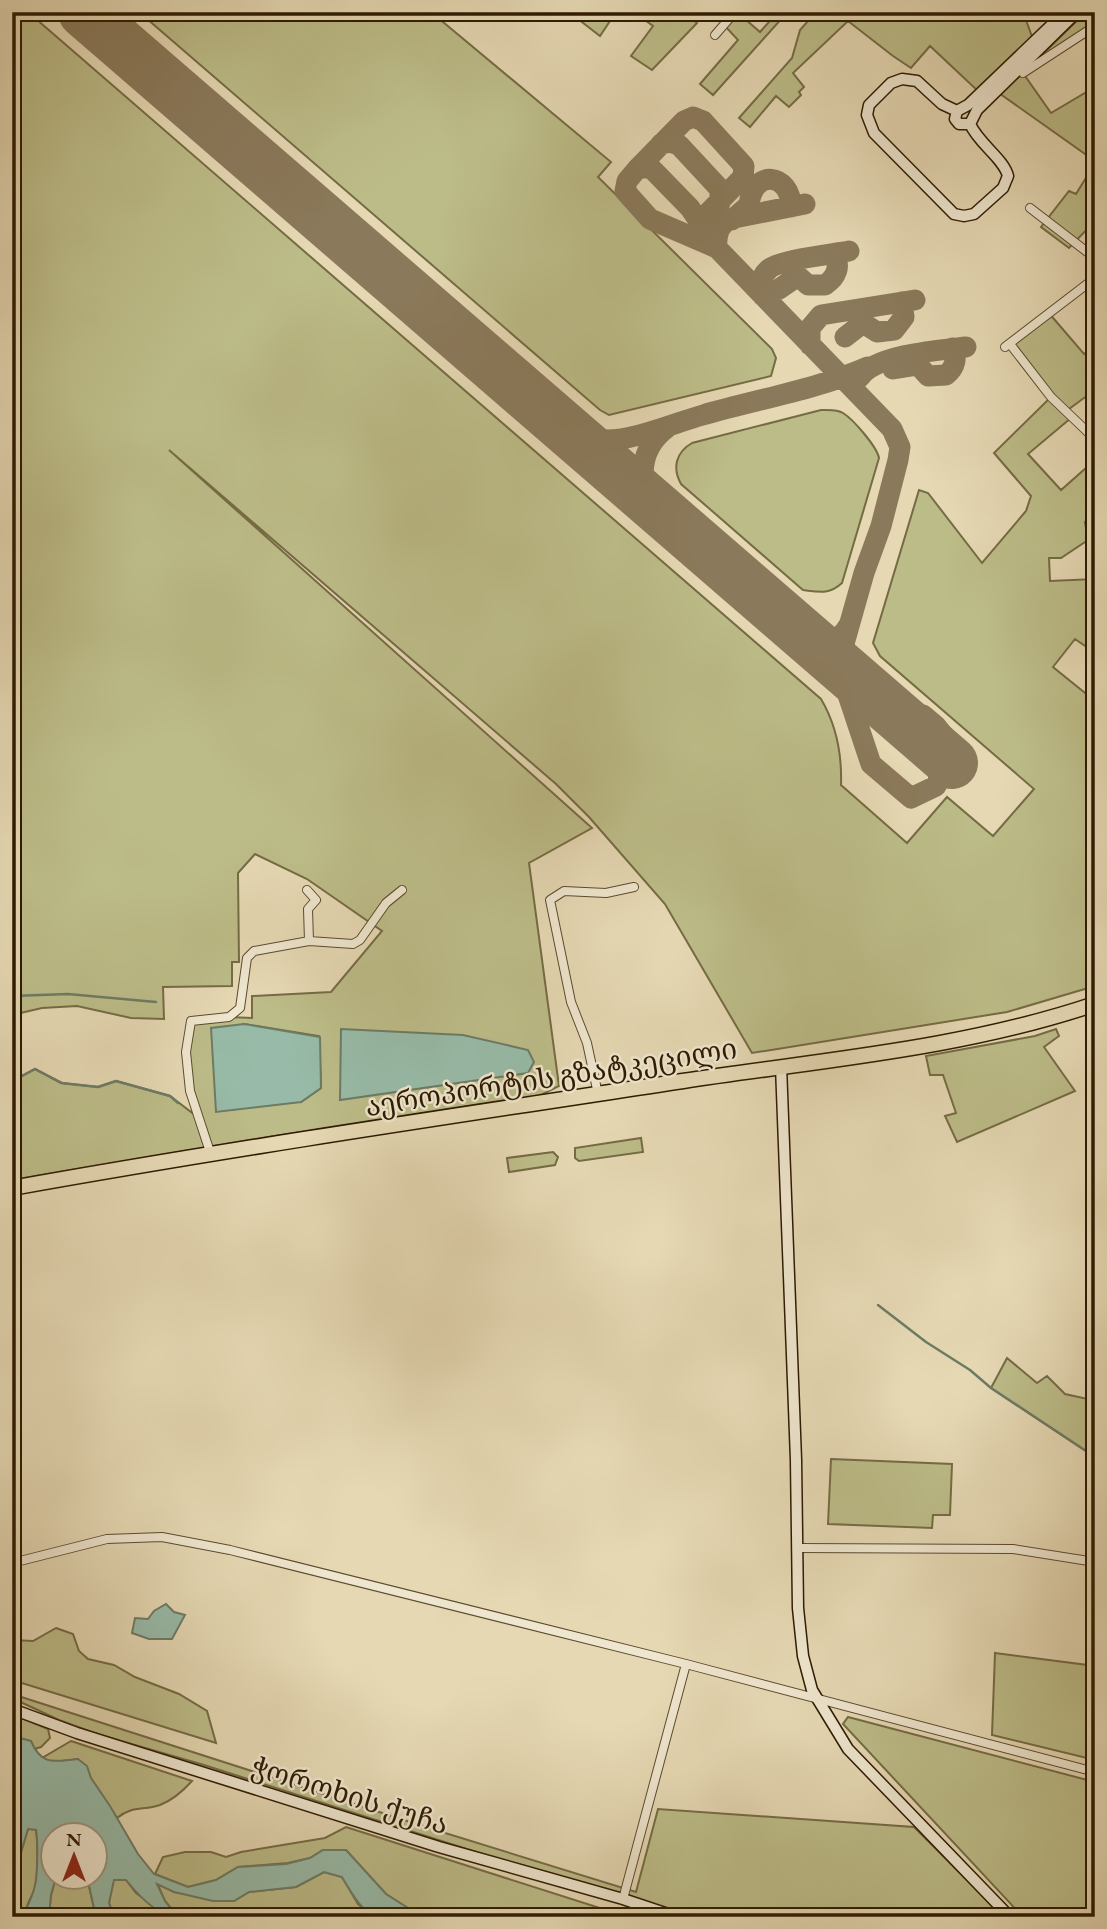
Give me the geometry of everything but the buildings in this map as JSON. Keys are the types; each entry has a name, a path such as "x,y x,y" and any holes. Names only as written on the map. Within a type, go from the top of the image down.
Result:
{"highway":[{"name":"აეროპორტის გზატკეცილი","path":"12,1188 1008,1031 1095,1004"}],"street":[{"path":"715,35 735,12"},
{"path":"1065,12 961,109 955,119 959,124 965,126 972,120 979,107 1077,12"},
{"path":"1023,73 1095,26"},
{"path":"902,79 917,81 942,104 972,110 972,120 975,136 1003,164 1008,176 1003,188 994,198 974,214 959,216 949,212 874,133 867,115 869,105 891,83 902,79"},
{"path":"1030,208 1095,258"},
{"path":"1095,278 1007,345 1051,397 1095,439"},
{"path":"598,1094 587,1043 571,1002 550,900 564,891 606,893 634,887"},
{"path":"307,890 316,900 308,909 309,941"},
{"path":"211,1155 190,1091 186,1052 191,1021 229,1017 240,1008 247,958 254,951 309,941 353,944 360,940 386,903 402,890"},
{"path":"781,1066 798,1608 803,1656 812,1690 848,1749 1010,1917"},
{"path":"12,1563 107,1539 162,1537 230,1550 686,1664 1095,1772"},
{"path":"798,1548 1013,1549 1095,1562"},
{"path":"623,1899 686,1664"},
{"name":"ჭოროხის ქუჩა","path":"12,1709 439,1847 677,1917"}],"shaded area":[{"path":"12,12 28,12 821,699 837,740 841,785 907,843 947,797 993,836 1034,789 880,656 873,643 919,490 928,493 982,563 1026,511 1031,496 994,453 1051,397 1010,344 1048,312 1084,354 1095,346 1095,395 1092,392 1065,412 1071,418 1028,454 1061,490 1095,460 1095,520 1085,522 1088,540 1061,558 1049,558 1050,581 1095,579 1095,647 1091,650 1075,639 1053,667 1095,701 1095,986 1007,1012 752,1053 665,904 589,817 556,784 169,450 592,828 529,863 559,1086 537,1097 268,1137 12,1180 12,1085 18,1078 35,1069 62,1083 98,1087 116,1081 170,1096 199,1118 186,1052 191,1021 229,1017 252,1018 252,996 331,992 382,931 307,879 255,854 238,873 239,962 232,962 232,986 163,987 164,1019 131,1018 77,1006 42,1008 12,1015","holes":["244,1024 319,1036 321,1088 301,1102"]},
{"path":"139,12 431,12 611,162 598,177 772,349 776,358 771,376 609,415 600,410"},
{"path":"569,12 616,12 600,36"},
{"path":"634,12 684,12 697,23 652,70 631,56 653,26"},
{"path":"737,12 760,32 778,12 784,16 713,95 700,84 738,40 724,25"},
{"path":"816,12 1023,12 1034,42 980,93 930,46 911,68 848,21 793,73 804,87 799,92 801,95 789,107 776,96 750,127 739,118 792,58 800,30"},
{"path":"1086,12 1095,12 1095,26 1023,73"},
{"path":"1023,73 1051,113 1095,87 1095,161 996,91"},
{"path":"1095,163 1095,221 1069,248 1041,227 1069,191 1076,194"},
{"path":"821,410 838,411 848,416 870,441 879,458 842,583 828,591 819,592 803,590 681,484 676,466 682,451 692,443"},
{"path":"244,1024 320,1037 321,1088 301,1102 216,1112 211,1028"},
{"path":"341,1029 463,1035 528,1050 534,1062 528,1073 340,1100"},
{"path":"1056,1029 1059,1036 1044,1047 1075,1091 957,1142 945,1116 956,1113 943,1075 930,1075 926,1056 1035,1036"},
{"path":"641,1138 643,1152 579,1161 575,1158 575,1148"},
{"path":"553,1152 558,1157 555,1165 509,1172 507,1158"},
{"path":"1007,1358 1037,1383 1047,1376 1065,1394 1088,1399 1095,1414 1095,1451 1092,1455 991,1388"},
{"path":"831,1459 952,1464 950,1515 933,1515 932,1528 828,1524"},
{"path":"166,1604 174,1612 185,1615 172,1639 149,1639 132,1633 135,1618 148,1619 154,1611"},
{"path":"56,1628 73,1634 79,1651 88,1659 114,1665 135,1677 179,1694 207,1711 216,1743 12,1680 12,1640 33,1641"},
{"path":"995,1653 1095,1666 1095,1760 992,1735"},
{"path":"12,1694 636,1892 658,1809 914,1827 1004,1917 679,1917 204,1765 97,1734 12,1698"},
{"path":"12,1714 48,1729 50,1738 41,1747 34,1749 31,1741 12,1736"},
{"path":"848,1717 1095,1782 1095,1917 1023,1917 843,1724"},
{"path":"12,1736 31,1741 45,1759 78,1759 87,1766 91,1778 138,1854 154,1874 188,1887 216,1880 238,1867 286,1864 310,1858 323,1850 346,1850 386,1894 422,1917 373,1914 359,1903 342,1877 324,1872 296,1887 249,1892 234,1901 213,1901 174,1892 157,1884 165,1901 178,1917 156,1909 126,1880 114,1880 109,1903 114,1917 96,1917 90,1890 108,1890 108,1820 38,1820 38,1890 52,1890 49,1917 12,1917 12,1891 17,1907 26,1911 33,1892 37,1868 36,1830 28,1829 12,1882"},
{"path":"71,1741 192,1781 165,1803 128,1811 117,1818 78,1759 53,1762 42,1758"},
{"path":"346,1827 628,1917 422,1917 386,1894 346,1850 323,1850 310,1858 288,1863 238,1867 216,1880 188,1887 155,1874 163,1857 185,1852 211,1852 226,1857 325,1838"},
{"path":"28,1829 36,1829 37,1877 26,1911 17,1907 12,1882"},
{"path":"324,1872 342,1877 358,1904 374,1917 178,1917 165,1901 157,1883 174,1892 234,1901 249,1892 296,1887"},
{"path":"113,1880 126,1880 136,1893 170,1917 114,1917 109,1903"},
{"path":"52,1890 90,1890 96,1917 49,1917"}],"waterway":[{"path":"12,996 68,994 156,1002"},
{"path":"12,1085 18,1078 35,1069 61,1083 98,1087 116,1081 170,1096 178,1103"},
{"path":"878,1305 991,1388 1092,1455 1095,1460"}],"taxiway":[{"path":"704,228 704,217 743,177 744,166 703,121 693,117 684,121 638,168 651,168 690,208 717,248 892,429 900,447 881,526 864,573 838,665 871,764 911,798 936,786 947,759 944,736 923,715 893,713"},
{"path":"661,144 670,142 679,145 718,187 720,203"},
{"path":"638,168 627,181 625,191 650,219 717,248 718,232 729,219 805,204"},
{"path":"732,220 749,205 752,193 764,180 772,179 785,187 791,207"},
{"path":"763,296 762,279 773,266 849,251"},
{"path":"779,289 798,276 808,285 825,285 837,271 834,254"},
{"path":"810,345 810,328 821,315 915,300"},
{"path":"845,337 863,323 877,332 894,330 904,317 902,302"},
{"path":"860,377 879,363 893,359 966,347"},
{"path":"893,369 918,365 928,376 946,375 955,363 952,348"},
{"path":"555,420 572,432 590,439 628,438 807,388 868,367"},
{"path":"657,508 646,487 644,465 651,444 668,427"},
{"path":"792,625 814,640 822,642 836,639 849,625"}],"runway":[{"path":"84,12 952,763"}]}
